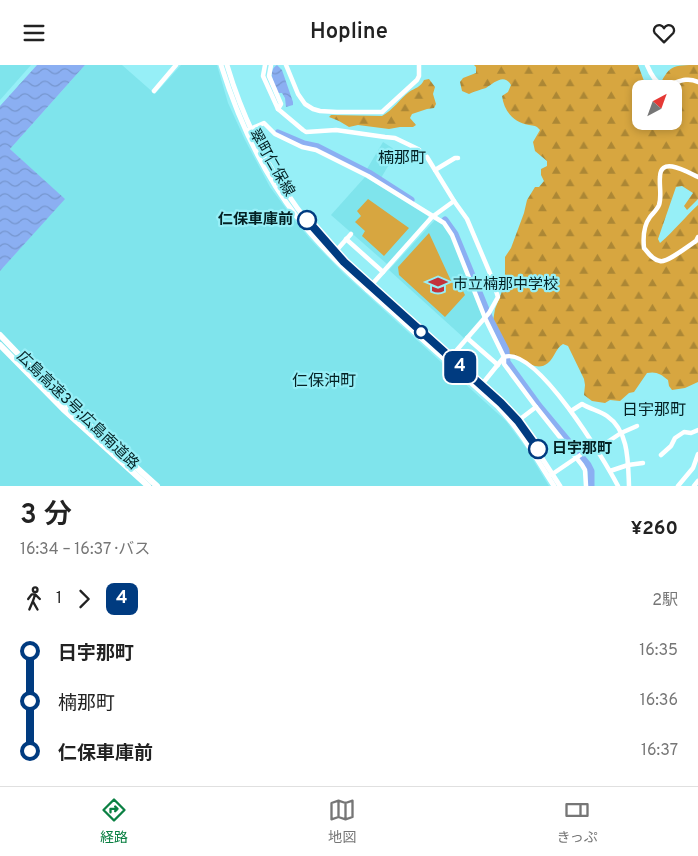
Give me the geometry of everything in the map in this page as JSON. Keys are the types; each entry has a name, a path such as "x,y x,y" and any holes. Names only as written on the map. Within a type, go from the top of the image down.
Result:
{"highway":[{"name":"広島高速3号;広島南道路","path":"0,335 67,405 157,486"},
{"name":"広島高速3号;広島南道路","path":"0,345 64,409 148,486"}],"main road":[{"name":"翠町仁保線","path":"221,65 236,110 296,215 314,238 341,266 369,288 516,422 550,476 554,486"},
{"name":"翠町仁保線","path":"227,65 248,130"},
{"name":"翠町仁保線","path":"282,190 335,252 369,288"},
{"name":"翠町仁保線","path":"550,476 560,486"}],"street":[{"path":"154,91 176,65"},
{"path":"265,65 263,75 278,109 306,132 336,129 395,138 418,149 427,157 467,219 498,294 487,316 448,360"},
{"path":"271,65 269,76 281,104 278,109"},
{"path":"286,65 298,94 305,104 313,109 337,112 378,113 386,109 416,80 419,76 419,65"},
{"path":"647,65 654,80 661,84 672,84 689,79 698,82"},
{"path":"248,130 264,123 275,134 302,147 316,150 368,176 444,223 452,235 506,357 504,364 536,407 578,456 586,471 586,486"},
{"path":"435,170 454,158 458,159"},
{"path":"698,177 680,167 670,166 663,169 660,174 660,200 657,209 646,224 644,248 652,257 660,261 667,260 696,241 698,237"},
{"path":"369,288 432,217 454,201"},
{"path":"335,252 351,234"},
{"path":"346,239 383,272"},
{"path":"467,338 498,365"},
{"path":"480,388 506,357 515,356 529,364 562,399 596,447 618,486"},
{"path":"570,411 582,404 610,418 621,433 626,444 629,486"},
{"path":"516,422 536,407"},
{"path":"550,476 578,456 637,426"},
{"path":"661,455 671,446 675,438 684,432 690,433 698,430"},
{"path":"678,486 693,468 698,454"},
{"path":"610,471 642,463"},
{"path":"694,486 698,481"}],"shaded area":[{"path":"0,65 31,65 0,100"},
{"path":"85,65 122,65 155,94 181,65 217,65 228,103 245,140 270,187 293,218 310,239 343,273 506,421 526,448 549,486 0,486 0,271 64,199 10,149"},
{"path":"383,142 397,151 381,178 367,169"},
{"path":"365,177 428,216 387,264 331,215"},
{"name":"市立楠那中学校","path":"435,220 442,223 451,236 483,316 464,338 389,270"}],"green space":[{"path":"474,65 638,65 644,80 632,80 632,130 682,130 682,80 662,80 672,68 682,65 698,65 698,199 687,210 684,206 693,193 682,186 676,187 658,239 660,243 698,205 698,382 685,388 672,390 668,380 663,376 650,372 647,373 634,392 629,393 620,401 610,400 605,403 592,401 584,395 584,379 568,346 563,344 560,346 548,363 538,367 508,354 493,321 495,309 505,284 505,257 511,248 527,200 535,187 539,187 544,181 541,169 547,166 547,161 535,151 533,142 540,130 536,126 523,124 507,111 502,96 508,92 511,85 508,81 499,80 486,88 469,94 462,91 460,82 463,78 476,73"},
{"path":"429,79 435,87 433,94 436,104 434,108 412,114 410,118 416,125 413,127 389,129 358,125 349,127 329,117 331,115 382,116 390,111 409,92 420,86 424,80"},
{"path":"368,199 409,228 384,256 362,236 365,231 355,222 361,216 357,211"},
{"path":"429,233 452,283 458,281 465,295 445,317 399,275 398,267"}],"water":[{"path":"37,65 85,65 10,149 65,199 0,271 0,106"},
{"path":"277,65 282,70 293,105 286,107 285,98 282,93 278,93 272,77 272,71"}],"waterway":[{"path":"278,133 304,144 318,147 369,173 411,200"},
{"path":"445,220 455,234 490,319 506,350 507,362 539,406 588,465 591,471 591,486"}],"bus line":[{"name":"4","path":"307,220 316,233 344,262 501,403 518,421 538,449"}],"place":[{"name":"仁保車庫前","path":"307,220"},
{"name":"市立楠那中学校","path":"438,285"},
{"name":"日宇那町","path":"538,449"}],"district":[{"name":"楠那町","path":"402,159"},
{"name":"仁保沖町","path":"324,382"},
{"name":"日宇那町","path":"654,411"}]}
